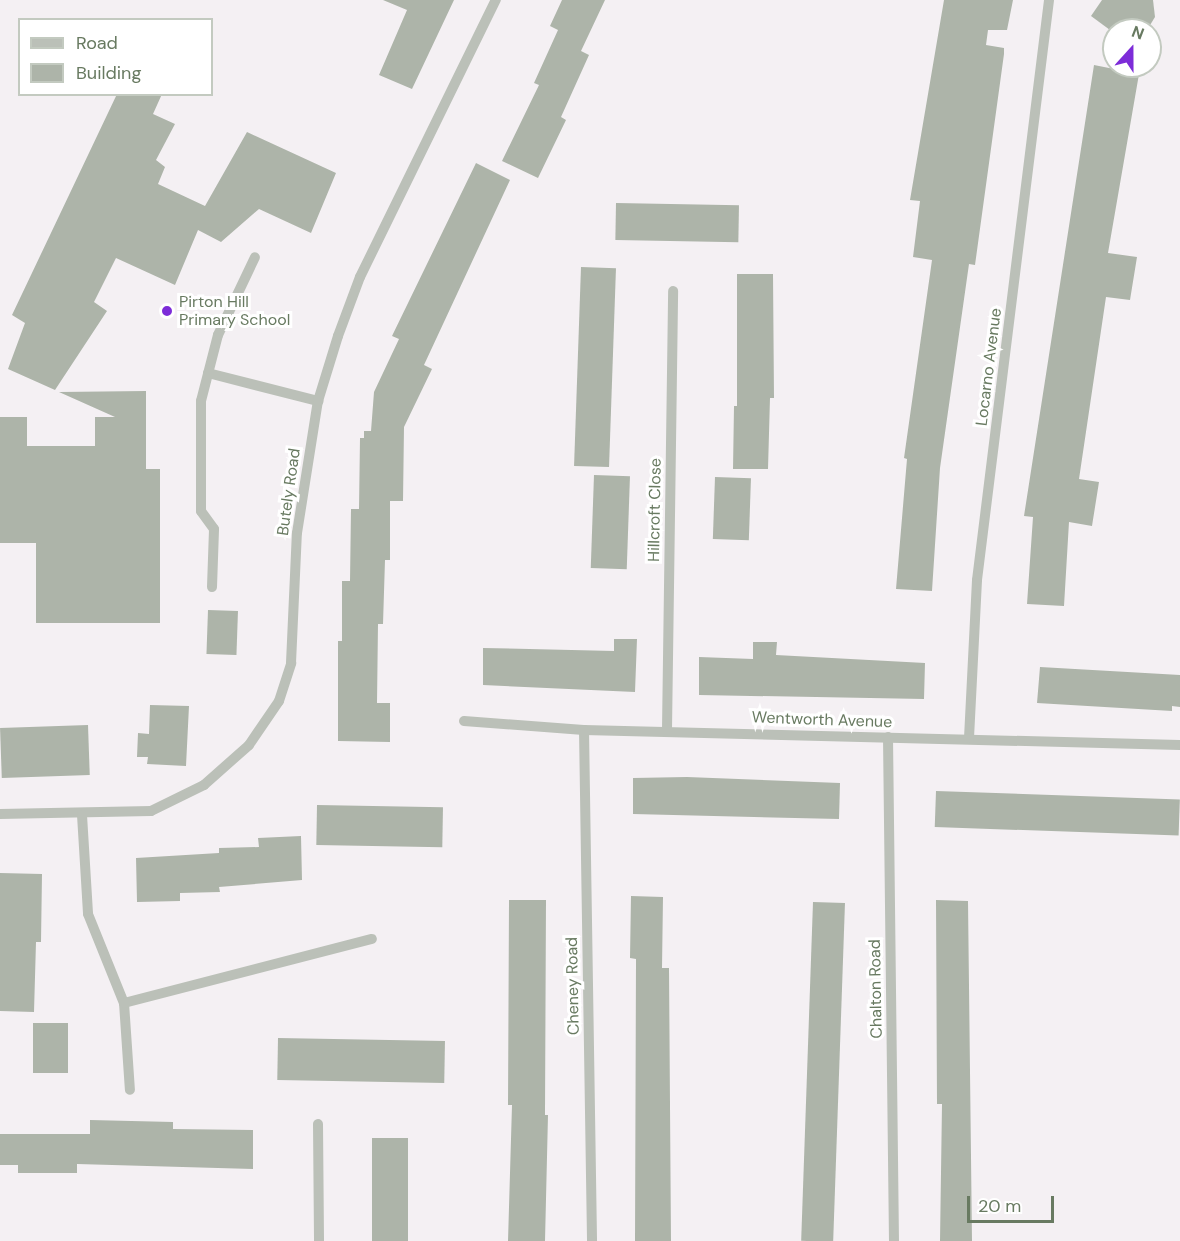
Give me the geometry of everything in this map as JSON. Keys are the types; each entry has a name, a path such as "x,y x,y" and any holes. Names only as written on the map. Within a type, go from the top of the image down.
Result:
{"street":[{"name":"Butely Road","path":"0,814 82,815 151,811 204,785 249,745 279,701 291,663 297,533 318,401 360,277 496,0"},
{"name":"Locarno Avenue","path":"969,738 977,580 1049,0"},
{"path":"212,587 214,529 201,511 201,401 218,334 255,257"},
{"name":"Hillcroft Close","path":"667,730 673,291"},
{"path":"208,373 318,401"},
{"name":"Wentworth Avenue","path":"464,720 584,730 667,730 1180,745"},
{"name":"Cheney Road","path":"584,730 592,1241"},
{"name":"Chalton Road","path":"888,737 894,1241"},
{"path":"82,815 88,914 124,1003 130,1090"},
{"path":"124,1003 372,939"},
{"path":"318,1124 319,1241"}],"building":[{"path":"383,0 454,0 412,89 379,75 407,10"},
{"path":"562,0 605,0 581,51 589,55 561,117 566,120 538,178 502,161 539,85 534,83 558,30 550,26"},
{"path":"944,0 1013,0 1007,30 988,30 986,45 1004,48 1004,54 975,265 969,264 940,468 932,591 896,589 907,459 904,458 932,260 913,257 920,201 910,200"},
{"path":"1102,0 1153,0 1154,18 1102,18 1102,24 1091,16"},
{"path":"1094,65 1102,67 1102,78 1138,78 1108,253 1137,257 1130,300 1106,297 1079,479 1099,482 1092,526 1069,522 1064,606 1027,604 1033,517 1024,516"},
{"path":"116,96 161,96 153,114 175,124 156,160 165,167 158,184 205,206 247,132 336,173 311,233 259,209 221,242 198,230 175,285 116,258 94,302 107,311 55,390 8,369 25,323 12,315"},
{"path":"476,163 510,180 424,365 432,369 404,427 403,501 390,501 390,560 385,560 383,624 378,624 377,703 390,703 390,742 338,741 338,641 342,641 342,581 350,581 351,509 359,509 360,438 364,438 364,431 371,431 374,392 399,339 392,336"},
{"path":"616,203 739,205 738,242 615,240"},
{"path":"581,267 616,268 609,467 574,466"},
{"path":"737,274 773,274 774,398 770,398 768,469 733,469 734,406 737,406"},
{"path":"146,391 146,469 160,469 160,623 36,623 36,543 0,543 0,417 27,417 27,446 95,446 95,417 115,417 59,392"},
{"path":"594,475 630,476 627,569 591,568"},
{"path":"715,477 751,478 749,540 713,539"},
{"path":"208,610 238,611 236,655 206,654"},
{"path":"614,639 637,639 635,692 483,685 483,648 614,651"},
{"path":"753,642 777,642 776,655 925,663 924,699 699,695 699,657 753,659"},
{"path":"1040,667 1180,675 1180,707 1172,706 1172,711 1037,703"},
{"path":"150,705 189,706 186,766 147,764 148,757 137,757 138,733 149,734"},
{"path":"88,725 90,775 2,778 0,728"},
{"path":"687,777 840,783 839,819 633,814 633,778"},
{"path":"936,791 1180,800 1179,835 935,827"},
{"path":"317,805 443,807 442,847 316,845"},
{"path":"301,836 302,880 219,887 220,892 180,893 180,901 137,902 136,858 219,853 219,848 259,847 258,838"},
{"path":"0,873 42,874 41,942 36,942 34,1012 0,1011"},
{"path":"631,896 663,897 662,968 669,968 671,1241 635,1241 636,959 630,958"},
{"path":"509,900 546,900 545,1115 548,1115 545,1241 508,1241 512,1105 508,1105"},
{"path":"936,900 968,901 972,1241 940,1241 942,1104 937,1104"},
{"path":"813,902 845,903 833,1241 801,1241"},
{"path":"33,1023 68,1023 68,1073 33,1073"},
{"path":"278,1038 445,1041 444,1083 277,1080"},
{"path":"90,1120 173,1122 173,1129 253,1130 253,1169 77,1164 77,1173 18,1173 18,1165 0,1165 0,1134 90,1134"},
{"path":"372,1138 408,1138 408,1241 372,1241"}],"place":[{"name":"Pirton Hill Primary School","path":"167,311"}]}
